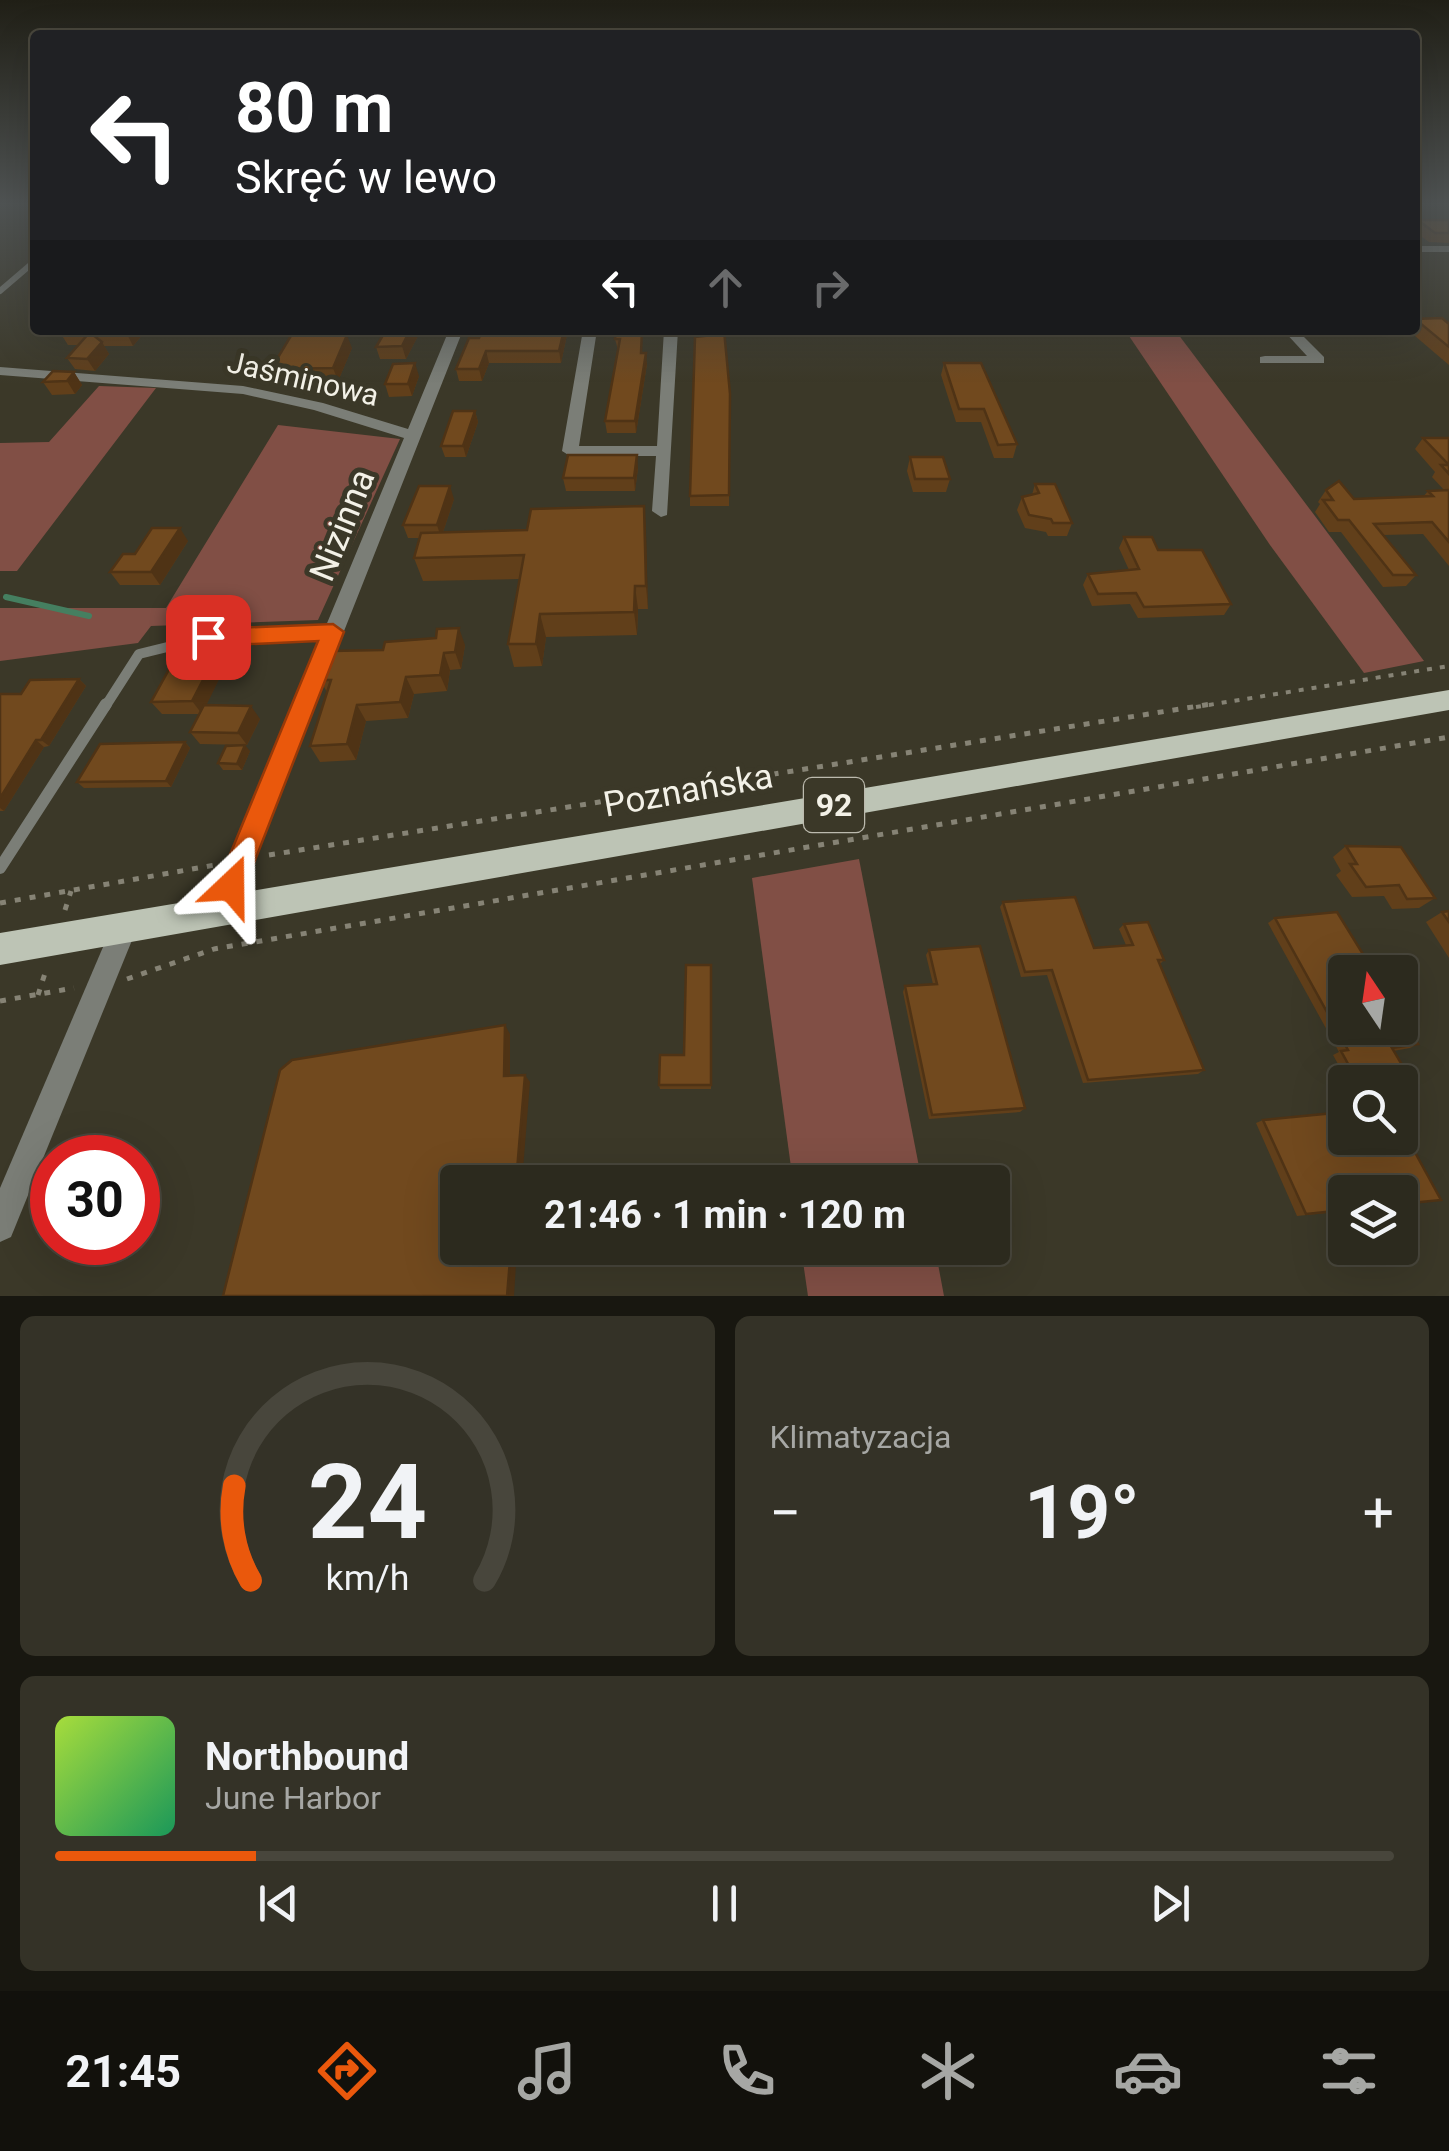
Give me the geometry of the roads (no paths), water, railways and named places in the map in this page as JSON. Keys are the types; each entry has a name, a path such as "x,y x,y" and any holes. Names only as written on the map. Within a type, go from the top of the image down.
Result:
{"main road":[{"name":"Poznańska","path":"0,950 1449,700"}],"street":[{"name":"Nizinna","path":"220,912 454,335"},
{"path":"589,335 570,451 665,451"},
{"path":"662,511 671,335"},
{"path":"1264,360 1318,360 1295,335"},
{"name":"Jaśminowa","path":"0,370 243,390 318,406 413,436"},
{"path":"0,1226 124,928"}],"lane":[{"path":"0,291 30,265"},
{"path":"0,868 139,654 208,637 333,632"}],"waterway":[{"path":"6,597 89,616"}]}
